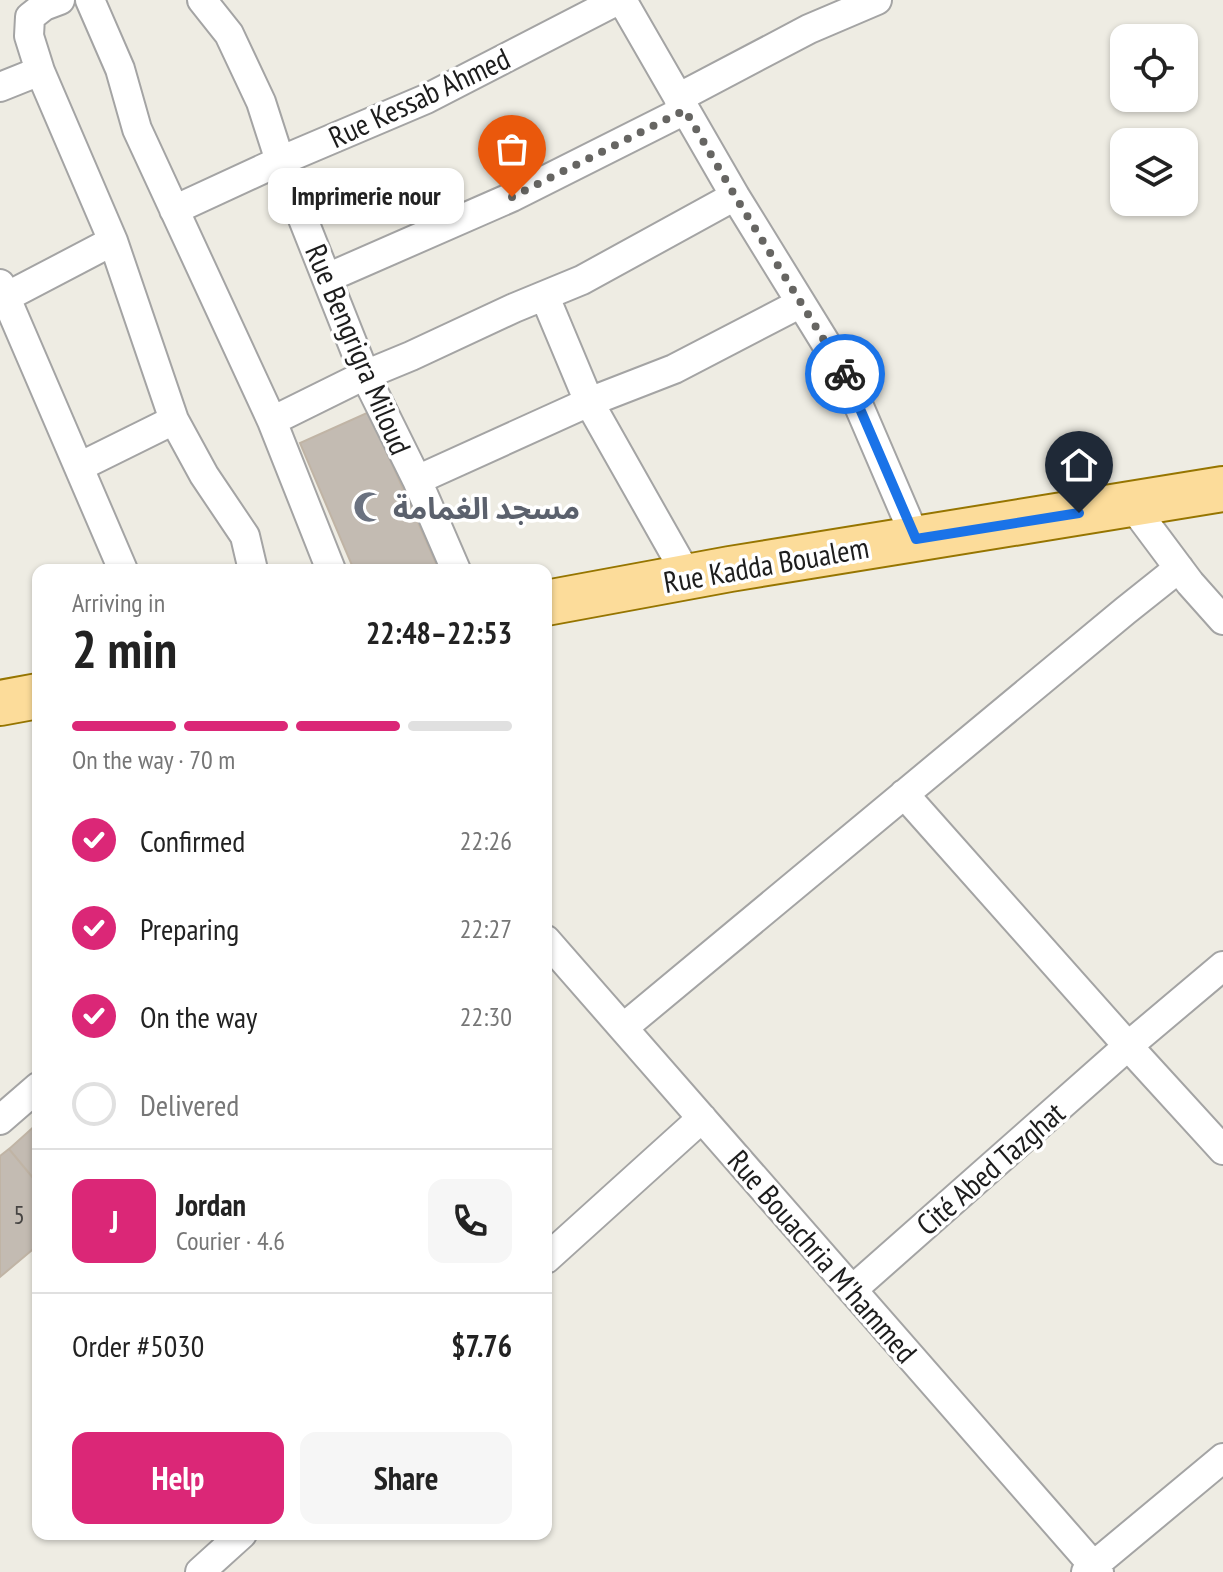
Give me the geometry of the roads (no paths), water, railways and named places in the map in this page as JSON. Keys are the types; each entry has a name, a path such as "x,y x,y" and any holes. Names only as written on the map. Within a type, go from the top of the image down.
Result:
{"main road":[{"name":"Rue Kadda Boualem","path":"552,602 1223,489"},
{"path":"0,703 32,697"}],"street":[{"path":"60,0 44,6 30,17 29,36 40,71 113,241 174,420 204,475 245,536 252,564"},
{"path":"90,0 120,69 137,129 272,421 329,564"},
{"name":"Rue Bengrigra Miloud","path":"202,0 229,34 261,102 280,161 365,375 417,480 453,564"},
{"path":"620,0 735,196 846,376 916,539"},
{"name":"Rue Kessab Ahmed","path":"174,210 426,99 620,0"},
{"path":"327,278 512,197 682,104 809,29 877,0"},
{"path":"0,87 40,71"},
{"path":"272,421 365,375 582,280 735,196"},
{"path":"113,241 3,290 120,564"},
{"path":"545,297 589,402 688,577"},
{"path":"417,480 589,402 674,369 801,303"},
{"path":"79,467 174,420"},
{"path":"1131,504 1223,620"},
{"path":"623,1028 1179,568"},
{"path":"904,794 1223,1150"},
{"name":"Rue Bouachria M'hammed","path":"552,947 1093,1570"},
{"name":"Cité Abed Tazghat","path":"852,1290 1223,966"},
{"path":"0,1120 32,1092"},
{"path":"552,1254 702,1118"},
{"path":"1093,1570 1223,1458"},
{"path":"200,1572 235,1540"}],"place":[{"name":"Imprimerie nour","path":"512,197"},
{"name":"مسجد الغمامة","path":"369,507"}]}
